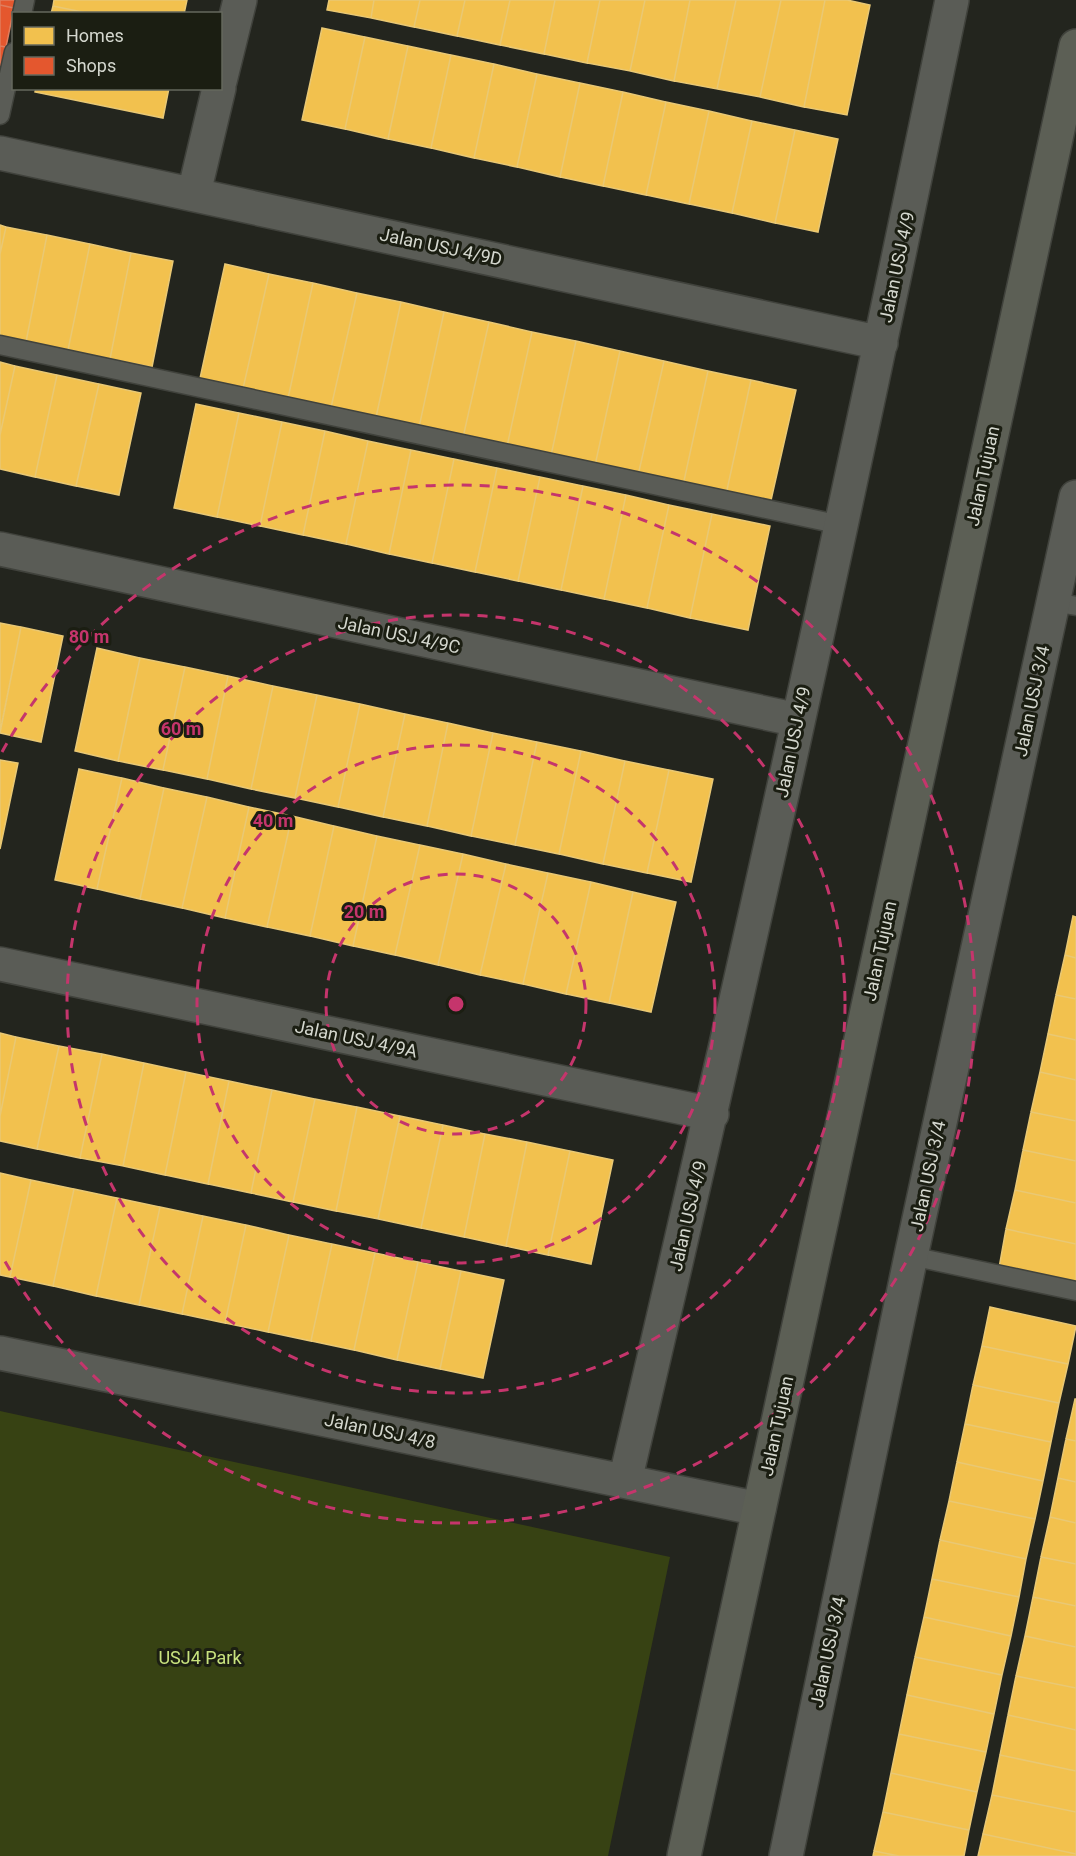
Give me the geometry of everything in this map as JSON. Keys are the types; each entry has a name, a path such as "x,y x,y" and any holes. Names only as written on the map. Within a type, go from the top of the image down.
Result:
{"street":[{"path":"222,73 240,0"},
{"name":"Jalan USJ 4/9","path":"625,1481 712,1114 881,343 952,0"},
{"name":"Jalan Tujuan","path":"684,1856 1076,46"},
{"path":"194,193 219,90"},
{"name":"Jalan USJ 4/9D","path":"0,153 881,343"},
{"name":"Jalan USJ 3/4","path":"786,1856 911,1256 1065,604 1076,497"},
{"name":"Jalan USJ 4/9C","path":"0,549 798,720"},
{"name":"Jalan USJ 4/9A","path":"0,964 712,1114"},
{"name":"Jalan USJ 4/8","path":"0,1353 759,1509"}],"lane":[{"path":"0,115 12,61"},
{"path":"0,345 841,525"},
{"path":"911,1256 1076,1291"}],"green space":[{"name":"USJ4 Park","path":"0,1411 670,1557 608,1856 0,1856"}],"building: Homes":[{"path":"54,0 187,0 184,12 82,12 53,6"},
{"path":"329,0 374,0 371,18 327,10"},
{"path":"374,0 420,0 414,27 371,18"},
{"path":"420,0 465,0 457,36 414,27"},
{"path":"465,0 510,0 500,45 457,36"},
{"path":"510,0 555,0 544,54 500,45"},
{"path":"555,0 600,0 587,63 544,54"},
{"path":"600,0 645,0 630,71 587,63"},
{"path":"645,0 690,0 674,81 630,71"},
{"path":"690,0 736,0 717,89 674,81"},
{"path":"736,0 781,0 760,97 717,89"},
{"path":"781,0 825,0 804,107 760,97"},
{"path":"825,0 847,0 870,5 847,115 804,107"},
{"path":"53,6 82,12 52,12"},
{"path":"322,28 365,37 345,129 302,120"},
{"path":"365,37 408,46 388,139 345,129"},
{"path":"408,46 451,55 431,148 388,139"},
{"path":"451,55 494,64 474,158 431,148"},
{"path":"494,64 537,74 517,167 474,158"},
{"path":"537,74 580,83 560,177 517,167"},
{"path":"580,83 623,92 603,186 560,177"},
{"path":"36,90 169,90 163,118 35,92"},
{"path":"623,92 666,102 646,195 603,186"},
{"path":"666,102 709,111 689,204 646,195"},
{"path":"709,111 752,121 732,213 689,204"},
{"path":"752,121 795,130 775,223 732,213"},
{"path":"795,130 838,139 818,232 775,223"},
{"path":"0,225 6,227 0,254"},
{"path":"6,227 47,235 26,342 0,336 0,254"},
{"path":"47,235 90,244 68,350 26,342"},
{"path":"90,244 131,253 110,359 68,350"},
{"path":"131,253 173,261 152,367 110,359"},
{"path":"225,264 269,274 242,393 199,383"},
{"path":"269,274 313,283 287,403 242,393"},
{"path":"313,283 357,293 330,412 287,403"},
{"path":"357,293 401,302 375,422 330,412"},
{"path":"401,302 444,312 418,432 375,422"},
{"path":"444,312 489,322 462,442 418,432"},
{"path":"489,322 532,332 506,451 462,442"},
{"path":"532,332 576,341 550,460 506,451"},
{"path":"576,341 620,351 594,470 550,460"},
{"path":"620,351 664,361 637,480 594,470"},
{"path":"664,361 708,371 682,490 637,480"},
{"path":"0,362 15,366 0,435"},
{"path":"15,366 57,375 35,477 0,469 0,435"},
{"path":"708,371 751,380 725,499 682,490"},
{"path":"57,375 99,384 76,486 35,477"},
{"path":"751,380 796,390 769,509 725,499"},
{"path":"99,384 141,393 119,495 76,486"},
{"path":"196,404 239,413 217,517 174,508"},
{"path":"239,413 282,422 260,526 217,517"},
{"path":"282,422 325,431 303,535 260,526"},
{"path":"325,431 368,441 346,544 303,535"},
{"path":"368,441 411,450 389,554 346,544"},
{"path":"411,450 454,459 432,563 389,554"},
{"path":"454,459 497,468 475,572 432,563"},
{"path":"497,468 540,477 518,581 475,572"},
{"path":"540,477 583,486 561,590 518,581"},
{"path":"583,486 626,495 604,599 561,590"},
{"path":"626,495 669,505 647,608 604,599"},
{"path":"669,505 712,514 690,618 647,608"},
{"path":"712,514 770,526 748,630 690,618"},
{"path":"0,623 21,627 0,732"},
{"path":"21,627 63,636 41,742 0,733"},
{"path":"97,648 140,658 118,761 75,751"},
{"path":"140,658 185,667 163,770 118,761"},
{"path":"185,667 228,676 207,779 163,770"},
{"path":"228,676 273,686 251,789 207,779"},
{"path":"273,686 317,695 295,798 251,789"},
{"path":"317,695 360,704 338,807 295,798"},
{"path":"360,704 405,714 383,817 338,807"},
{"path":"405,714 448,723 427,826 383,817"},
{"path":"448,723 493,733 471,836 427,826"},
{"path":"493,733 537,742 515,845 471,836"},
{"path":"537,742 581,751 559,854 515,845"},
{"path":"581,751 625,761 603,864 559,854"},
{"path":"0,760 18,763 0,849"},
{"path":"625,761 669,770 647,873 603,864"},
{"path":"79,769 122,778 97,889 55,880"},
{"path":"669,770 713,779 691,882 647,873"},
{"path":"122,778 164,788 140,899 97,889"},
{"path":"164,788 207,797 182,908 140,899"},
{"path":"207,797 249,807 225,918 182,908"},
{"path":"249,807 292,816 267,927 225,918"},
{"path":"292,816 334,826 310,936 267,927"},
{"path":"334,826 377,836 353,946 310,936"},
{"path":"377,836 420,845 395,955 353,946"},
{"path":"420,845 463,854 438,965 395,955"},
{"path":"463,854 506,864 480,975 438,965"},
{"path":"506,864 548,873 523,984 480,975"},
{"path":"548,873 591,882 566,994 523,984"},
{"path":"591,882 633,892 609,1003 566,994"},
{"path":"633,892 676,902 651,1012 609,1003"},
{"path":"1073,916 1076,917 1076,958 1065,955"},
{"path":"1065,955 1076,958 1076,999 1056,995"},
{"path":"1056,995 1076,999 1076,1040 1048,1034"},
{"path":"0,1033 16,1037 0,1116"},
{"path":"1048,1034 1076,1040 1076,1080 1040,1072"},
{"path":"16,1037 59,1046 37,1149 0,1141 0,1116"},
{"path":"59,1046 102,1054 80,1158 37,1149"},
{"path":"102,1054 144,1063 123,1166 80,1158"},
{"path":"144,1063 186,1072 165,1175 123,1166"},
{"path":"186,1072 229,1081 208,1184 165,1175"},
{"path":"1040,1072 1076,1080 1076,1121 1031,1112"},
{"path":"229,1081 272,1090 251,1193 208,1184"},
{"path":"272,1090 315,1099 293,1202 251,1193"},
{"path":"315,1099 357,1107 336,1211 293,1202"},
{"path":"357,1107 400,1116 378,1219 336,1211"},
{"path":"1031,1112 1076,1121 1076,1161 1023,1150"},
{"path":"400,1116 443,1125 421,1228 378,1219"},
{"path":"443,1125 485,1134 464,1237 421,1228"},
{"path":"485,1134 527,1142 506,1246 464,1237"},
{"path":"527,1142 570,1151 548,1255 506,1246"},
{"path":"1023,1150 1076,1161 1076,1203 1015,1190"},
{"path":"570,1151 613,1160 591,1264 548,1255"},
{"path":"0,1173 31,1180 10,1277 0,1275"},
{"path":"31,1180 74,1189 53,1286 10,1277"},
{"path":"74,1189 117,1198 96,1296 53,1286"},
{"path":"1015,1190 1076,1203 1076,1244 1006,1229"},
{"path":"117,1198 160,1207 139,1305 96,1296"},
{"path":"160,1207 203,1216 182,1314 139,1305"},
{"path":"203,1216 246,1225 225,1323 182,1314"},
{"path":"246,1225 289,1235 268,1332 225,1323"},
{"path":"1006,1229 1076,1244 1076,1284 999,1268"},
{"path":"289,1235 332,1244 311,1341 268,1332"},
{"path":"332,1244 375,1253 354,1350 311,1341"},
{"path":"375,1253 418,1262 397,1360 354,1350"},
{"path":"418,1262 461,1271 440,1369 397,1360"},
{"path":"461,1271 504,1280 483,1378 440,1369"},
{"path":"990,1307 1076,1326 1068,1364 982,1346"},
{"path":"982,1346 1068,1364 1059,1403 973,1385"},
{"path":"973,1385 1059,1403 1051,1442 965,1424"},
{"path":"1076,1399 1076,1441 1066,1439"},
{"path":"965,1424 1051,1442 1043,1481 957,1462"},
{"path":"1066,1439 1076,1441 1076,1482 1058,1478"},
{"path":"957,1462 1043,1481 1035,1519 949,1501"},
{"path":"1058,1478 1076,1482 1076,1523 1050,1517"},
{"path":"949,1501 1035,1519 1026,1559 940,1540"},
{"path":"1050,1517 1076,1523 1076,1564 1041,1557"},
{"path":"940,1540 1026,1559 1019,1597 932,1579"},
{"path":"1041,1557 1076,1564 1076,1606 1033,1597"},
{"path":"932,1579 1019,1597 1011,1636 924,1617"},
{"path":"1033,1597 1076,1606 1076,1647 1025,1636"},
{"path":"924,1617 1011,1636 1002,1675 915,1657"},
{"path":"1025,1636 1076,1647 1076,1688 1016,1676"},
{"path":"915,1657 1002,1675 994,1714 907,1695"},
{"path":"1016,1676 1076,1688 1076,1730 1008,1715"},
{"path":"907,1695 994,1714 986,1752 899,1734"},
{"path":"1008,1715 1076,1730 1076,1771 1000,1755"},
{"path":"899,1734 986,1752 977,1792 891,1773"},
{"path":"1000,1755 1076,1771 1076,1812 992,1795"},
{"path":"891,1773 977,1792 969,1830 883,1812"},
{"path":"992,1795 1076,1812 1076,1854 983,1834"},
{"path":"883,1812 969,1830 964,1856 899,1856 874,1851"},
{"path":"983,1834 1076,1854 1076,1856 978,1856"},
{"path":"874,1851 899,1856 873,1856"}],"building: Shops":[{"path":"0,0 16,0 14,8 0,5"},
{"path":"0,5 14,8 6,47 0,46"},
{"path":"0,46 6,47 0,74"}]}
